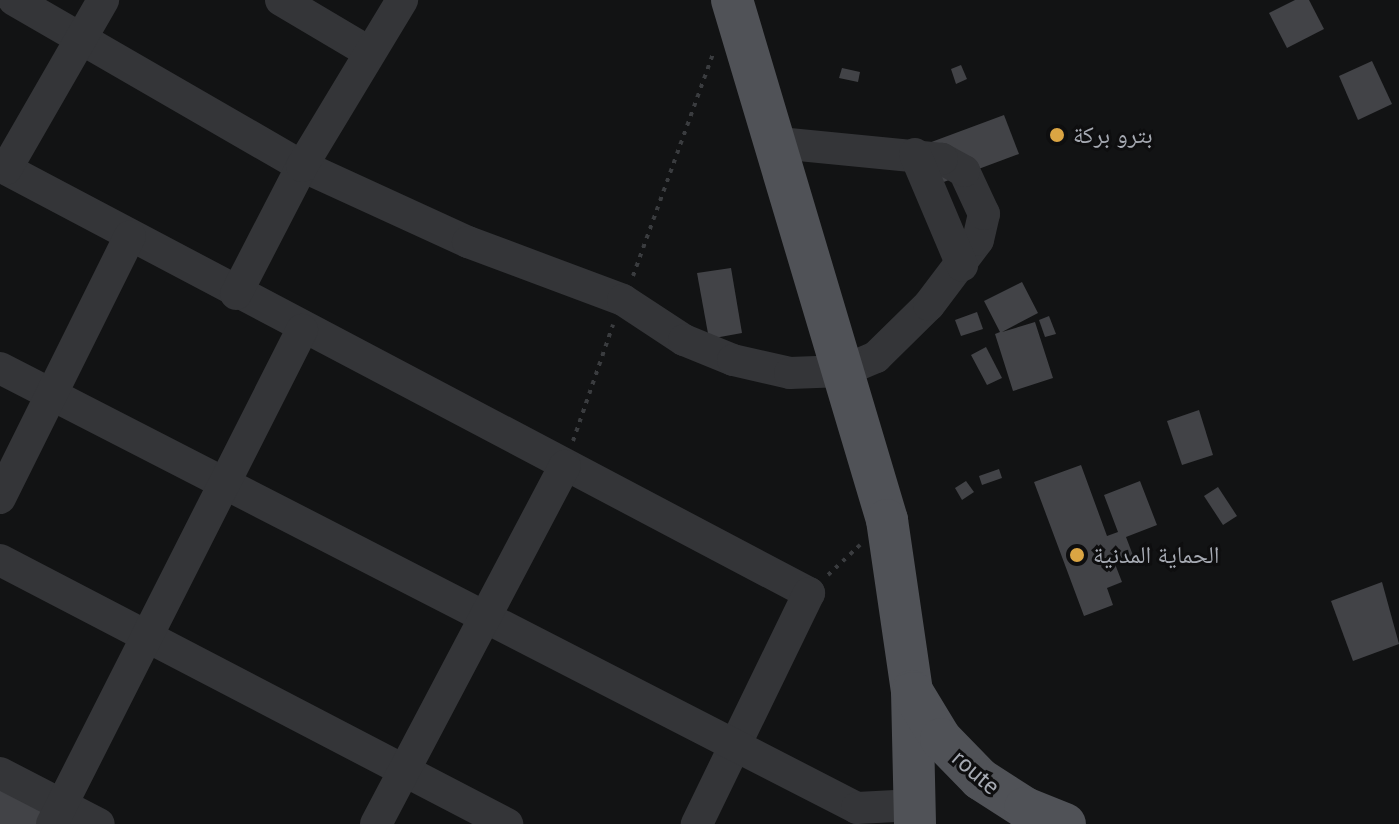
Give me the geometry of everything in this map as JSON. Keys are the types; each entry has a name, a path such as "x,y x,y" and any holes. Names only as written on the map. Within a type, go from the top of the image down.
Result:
{"main road":[{"path":"735,7 779,143 887,520 912,691 915,814"},
{"name":"route","path":"912,691 941,739 980,779 1025,808 1065,824"}],"street":[{"path":"14,0 302,166 468,242 623,300 684,340 733,360 790,373 843,371 876,357 962,265 982,230 980,202 957,165 915,154 779,143"},
{"path":"103,0 3,168 302,330 809,593 697,824"},
{"path":"281,0 369,52"},
{"path":"236,294 302,166 402,0"},
{"path":"0,498 130,236"},
{"path":"56,815 302,330"},
{"path":"0,368 225,479 735,744 853,816 915,814"},
{"path":"376,824 565,466"},
{"path":"0,560 507,824"},
{"path":"0,773 56,815 99,824"}],"path":[{"path":"565,466 703,70 735,7"},
{"path":"809,593 887,520"}],"building":[{"path":"1295,0 1309,0 1324,29 1287,48 1269,13"},
{"path":"1372,61 1392,104 1358,120 1339,76"},
{"path":"961,65 967,79 956,84 951,69"},
{"path":"842,68 860,72 858,82 839,78"},
{"path":"1004,115 1019,154 941,183 926,144"},
{"path":"731,268 742,333 709,339 697,273"},
{"path":"1022,282 1038,313 1002,332 1035,322 1053,378 1013,391 995,334 1000,332 984,301"},
{"path":"977,312 983,329 961,336 955,320"},
{"path":"1049,316 1056,334 1045,337 1039,320"},
{"path":"986,347 1002,378 987,385 971,355"},
{"path":"1199,410 1213,455 1182,465 1167,421"},
{"path":"1081,465 1107,536 1118,532 1104,495 1140,481 1157,525 1126,537 1134,558 1115,564 1122,582 1107,588 1113,605 1084,616 1034,482"},
{"path":"999,469 1002,478 982,485 979,476"},
{"path":"966,481 974,492 962,500 955,488"},
{"path":"1218,487 1237,516 1223,525 1204,496"},
{"path":"1382,582 1399,644 1353,661 1331,601"},
{"path":"0,788 44,810 37,824 0,824"}],"place":[{"name":"بترو بركة","path":"1057,135"},
{"name":"الحماية المدنية","path":"1077,555"}]}
